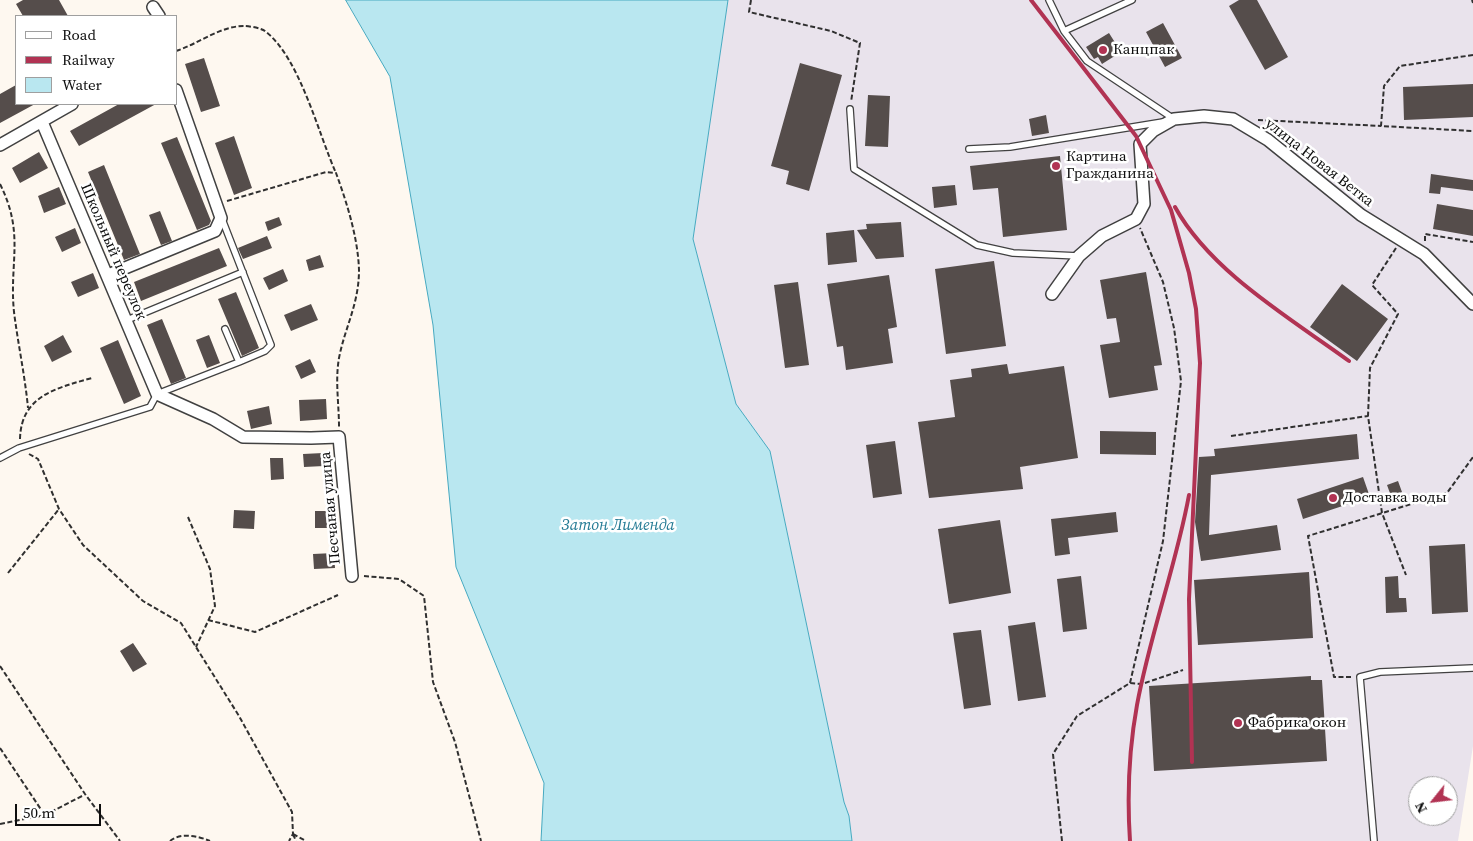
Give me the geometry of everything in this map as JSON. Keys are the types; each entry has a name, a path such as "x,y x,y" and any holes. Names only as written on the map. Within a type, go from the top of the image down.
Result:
{"street":[{"path":"108,275 215,231 221,218 218,204 204,172 178,96"},
{"path":"0,145 70,105"},
{"name":"улица Новая Ветка","path":"1136,219 1144,204 1140,144 1153,131 1174,119 1204,116 1233,119 1268,140 1360,215 1424,254 1473,304"},
{"name":"Школьный переулок","path":"42,122 158,394"},
{"path":"1052,294 1079,256 1102,236 1136,219"},
{"name":"Песчаная улица","path":"158,394 213,419 243,436 311,438 339,436 352,576"}],"lane":[{"path":"1049,0 1064,30 1087,61 1174,119"},
{"path":"1064,30 1132,0"},
{"path":"850,109 854,169 977,246 1013,253 1079,256"},
{"path":"969,149 1010,147 1174,119"},
{"path":"0,458 19,448 150,407 158,394 265,351 271,345 221,218"},
{"path":"126,320 243,272"},
{"path":"226,329 239,362"},
{"path":"1374,841 1360,677 1380,672 1473,668"}],"path":[{"path":"752,0 749,12 831,31 860,43 850,109"},
{"name":"Песчаная улица","path":"178,50 192,46 221,31 244,26 264,30 288,59 297,78 336,174 354,233 359,269 355,309 339,358 336,382 339,436"},
{"path":"1381,126 1384,86 1400,66 1473,55"},
{"path":"1252,120 1473,131"},
{"path":"218,204 326,172 336,174"},
{"path":"0,184 12,214 16,243 14,311 28,409"},
{"path":"1130,683 1163,541 1181,381 1174,328 1163,282 1136,219"},
{"path":"1424,254 1425,234 1473,242"},
{"path":"1401,239 1372,285 1398,314 1370,368 1368,416 1382,513 1406,575"},
{"path":"92,378 51,389 28,409 20,423 19,448 38,459 59,509 83,545 143,601 180,623 239,716 292,812 293,834 296,841"},
{"path":"1231,436 1368,416"},
{"path":"1360,677 1334,678 1308,536 1447,493 1473,457"},
{"path":"8,573 59,509"},
{"path":"188,517 210,569 215,606 196,647"},
{"path":"352,576 399,578 424,596 433,682 455,742 480,841"},
{"path":"208,620 255,632 338,595"},
{"path":"0,666 85,794 120,841"},
{"path":"1062,841 1053,754 1077,716 1130,683 1142,684 1183,670"},
{"path":"0,748 45,815"},
{"path":"0,824 45,815 85,794"},
{"path":"289,841 293,834"},
{"path":"293,834 306,841"},
{"path":"170,841 176,836 199,836 210,841"}],"shaded area":[{"path":"728,0 1473,0 1473,746 1458,841 852,841 849,816 844,802 770,451 736,404 693,239"}],"water":[{"name":"Затон Лименда","path":"346,0 728,0 693,239 736,404 770,451 844,802 849,816 852,841 541,841 544,783 456,567 433,325 390,77"}],"building":[{"path":"23,0 59,0 67,15 22,15 16,4"},
{"path":"1239,0 1257,0 1288,57 1265,70 1229,6"},
{"path":"1163,23 1182,58 1165,67 1146,32"},
{"name":"Канцпак","path":"1109,33 1121,52 1102,64 1098,57 1094,59 1086,47"},
{"path":"204,58 220,106 201,112 185,64"},
{"path":"800,63 842,75 809,191 786,184 789,171 771,166"},
{"path":"1473,84 1473,117 1404,120 1403,87"},
{"path":"15,86 15,105 33,105 0,123 0,94"},
{"path":"868,95 890,96 888,147 865,146"},
{"path":"117,105 154,105 79,146 70,131"},
{"path":"1046,115 1049,133 1032,136 1029,119"},
{"path":"234,136 252,188 234,195 215,143"},
{"path":"177,137 211,221 209,225 197,230 161,143"},
{"path":"39,152 48,168 20,183 12,168"},
{"path":"1060,156 1067,230 1003,237 998,188 973,190 970,166"},
{"path":"104,165 140,254 124,260 88,172"},
{"path":"1431,174 1473,180 1473,191 1441,187 1440,194 1429,193"},
{"path":"955,185 957,205 934,208 932,187"},
{"path":"59,187 66,204 44,213 38,196"},
{"path":"1437,204 1473,210 1473,236 1433,229"},
{"path":"160,211 172,241 161,245 149,215"},
{"path":"279,217 282,225 268,231 265,222"},
{"path":"901,222 904,257 876,259 857,230 867,229 866,224"},
{"path":"75,228 81,243 62,252 55,237"},
{"path":"854,230 857,262 828,265 826,233"},
{"path":"267,236 272,248 243,259 238,248"},
{"path":"219,248 227,266 141,301 134,282"},
{"path":"320,255 324,267 309,271 306,260"},
{"path":"994,261 1006,346 946,354 935,269"},
{"path":"283,269 288,281 269,290 263,278"},
{"path":"1146,272 1162,365 1154,366 1158,390 1109,398 1100,345 1120,342 1116,318 1107,319 1100,280"},
{"path":"93,273 99,288 78,297 71,282"},
{"path":"889,275 897,327 888,329 893,363 846,370 843,346 837,347 827,284"},
{"path":"798,282 809,365 785,368 774,285"},
{"path":"1342,284 1388,319 1357,361 1310,327"},
{"path":"236,292 259,348 242,356 218,299"},
{"path":"311,304 318,320 291,331 284,315"},
{"path":"162,319 186,378 171,384 147,325"},
{"path":"63,335 72,352 52,362 44,346"},
{"path":"209,335 220,363 207,368 196,340"},
{"path":"118,340 141,396 124,404 100,348"},
{"path":"310,359 316,372 301,379 295,366"},
{"path":"1007,364 1009,374 1064,366 1078,458 1020,467 1023,489 929,498 918,422 955,417 950,380 972,377 971,369"},
{"path":"326,399 327,419 300,421 299,400"},
{"path":"269,406 272,424 251,429 247,411"},
{"path":"1100,431 1156,432 1156,455 1100,454"},
{"path":"1357,434 1359,459 1211,475 1209,535 1277,525 1281,550 1201,561 1195,522 1199,457 1215,456 1214,449"},
{"path":"895,441 902,494 873,498 866,445"},
{"path":"323,453 324,466 304,467 303,454"},
{"path":"270,458 283,458 284,479 271,480"},
{"name":"Доставка воды","path":"1363,477 1370,497 1303,519 1297,499"},
{"path":"1398,481 1402,492 1391,496 1387,485"},
{"path":"234,510 255,511 254,529 233,528"},
{"path":"315,511 332,511 332,528 315,528"},
{"path":"1116,512 1118,532 1068,538 1070,554 1055,556 1051,519"},
{"path":"1000,520 1011,593 949,604 938,529"},
{"path":"1465,544 1468,612 1432,614 1429,546"},
{"path":"334,553 335,568 314,569 313,554"},
{"path":"1309,572 1313,638 1198,645 1194,580"},
{"path":"1081,576 1087,629 1063,632 1057,579"},
{"path":"1398,576 1399,598 1406,598 1407,612 1386,613 1385,577"},
{"path":"1035,622 1046,697 1018,701 1008,626"},
{"path":"981,630 991,705 964,709 953,633"},
{"path":"133,643 147,664 133,672 120,651"},
{"name":"Фабрика окон","path":"1311,676 1311,680 1322,680 1327,761 1154,771 1149,686"}],"railway":[{"path":"1031,0 1136,136 1171,210 1189,273 1196,309 1200,363 1189,599 1192,762"},
{"path":"1175,207 1190,231 1230,273 1278,311 1349,361"},
{"path":"1130,841 1129,773 1137,705 1189,495"}],"place":[{"name":"Канцпак","path":"1103,50"},
{"name":"Картина Гражданина","path":"1056,166"},
{"name":"Доставка воды","path":"1333,498"},
{"name":"Фабрика окон","path":"1238,723"}]}
